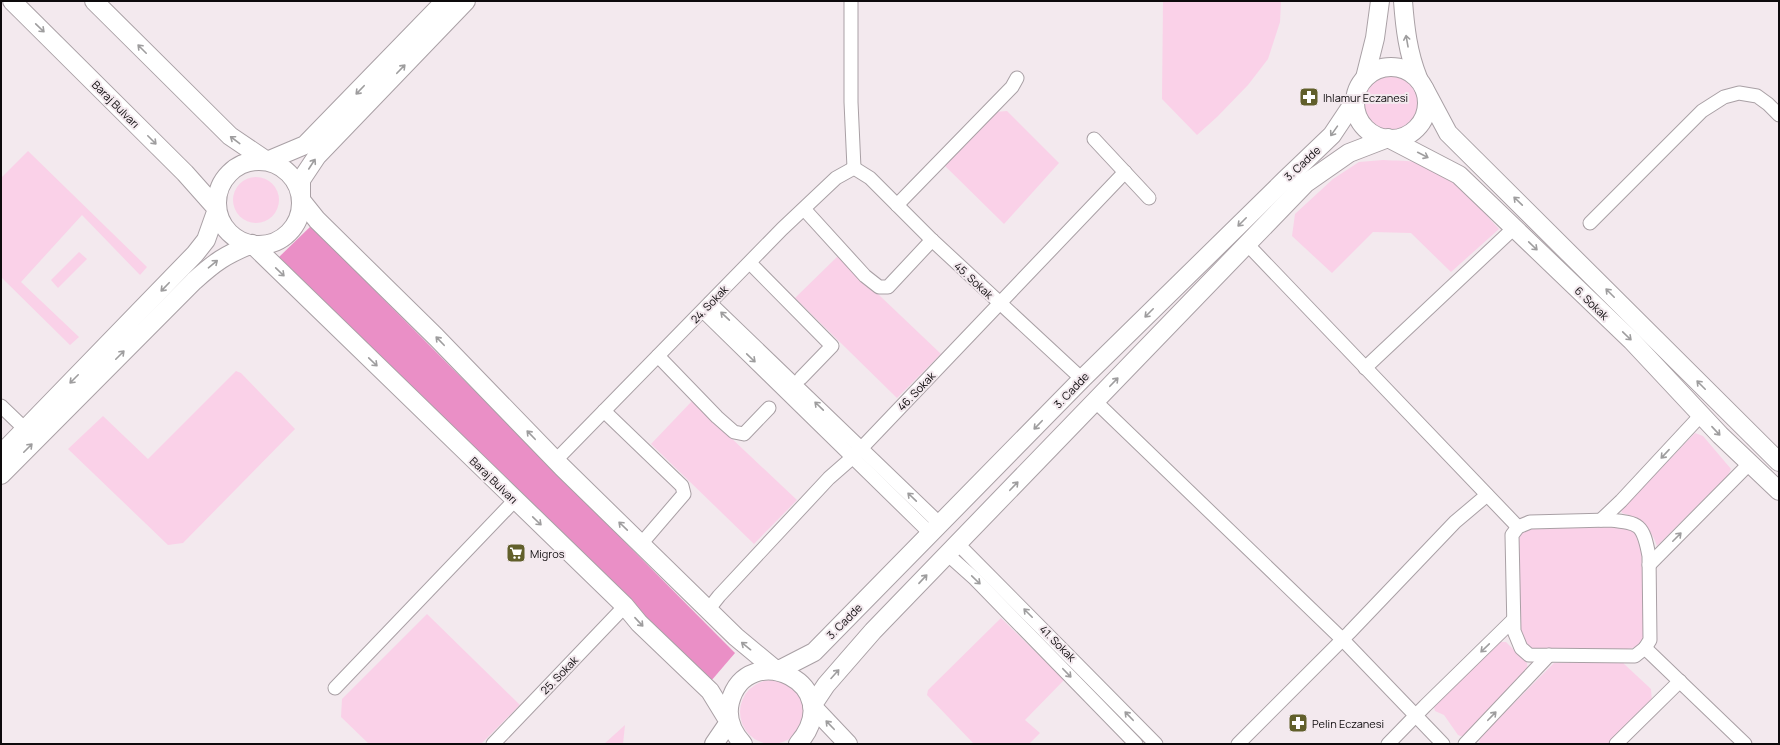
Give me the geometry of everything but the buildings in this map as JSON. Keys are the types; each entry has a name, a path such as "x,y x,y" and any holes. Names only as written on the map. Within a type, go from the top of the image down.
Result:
{"main road":[{"name":"Baraj Bulvarı","path":"12,1 202,190 217,209"},
{"path":"94,1 230,136 268,161 280,166 291,175 298,186 301,200 317,220 436,337 556,460 736,638 777,670 790,675 800,682 808,693 812,706 812,720 807,734 798,744"},
{"path":"445,1 305,145 268,161 254,161 241,164 230,172 222,183 217,196 217,209 221,222 229,232 239,240 252,244 264,245 277,241 287,234 295,224 300,212 301,180 317,156 466,1"},
{"path":"1365,78 1375,38 1380,1"},
{"path":"1403,1 1410,60 1421,83 1427,98 1427,109 1424,119 1417,128 1409,134 1399,138 1377,136 1367,129 1360,120 1356,110 1356,98 1359,87 1365,78 1374,71 1386,67 1397,67 1408,71 1421,83"},
{"name":"6. Sokak","path":"1421,83 1448,133 1779,462"},
{"name":"3. Cadde","path":"729,722 728,708 732,695 740,684 750,675 763,671 777,670 814,652 1082,379 1332,135 1356,98"},
{"name":"6. Sokak","path":"1388,138 1460,175 1632,341 1750,464 1779,491"},
{"name":"3. Cadde","path":"812,706 835,674 952,549 1306,184 1349,153 1388,138"},
{"path":"1,454 195,254 206,240 217,209"},
{"name":"Baraj Bulvarı","path":"252,244 625,606 639,623 710,692 729,722 735,735 743,744"},
{"path":"1,475 194,281 216,261 229,253 252,244"},
{"path":"812,706 848,744"},
{"path":"714,744 729,722"}],"street":[{"path":"851,1 854,168"},
{"path":"897,205 1006,92 1017,78"},
{"path":"1590,223 1702,111 1724,97 1739,93 1757,96 1779,115"},
{"path":"1094,139 1149,198"},
{"name":"45. Sokak","path":"854,168 870,178 1000,305 1082,379"},
{"name":"24. Sokak","path":"556,460 804,209 836,178 854,168"},
{"name":"46. Sokak","path":"708,610 719,596 829,478 857,452 1000,305 1125,172"},
{"path":"804,209 865,276 879,287 888,287 932,240"},
{"path":"1365,368 1514,228"},
{"path":"1247,244 1518,527"},
{"path":"750,263 832,346 801,378"},
{"path":"706,307 935,529"},
{"path":"658,356 717,417 734,432 744,434 769,408"},
{"path":"1096,402 1343,640 1443,744"},
{"path":"1,406 25,429"},
{"path":"604,411 682,486 684,494 641,544"},
{"path":"1601,520 1621,501 1702,415"},
{"path":"1649,565 1750,464"},
{"path":"1238,744 1343,640 1455,522 1486,495"},
{"path":"335,688 515,500"},
{"path":"1601,520 1622,521 1635,524 1640,528 1647,543 1649,565 1650,640 1645,648 1635,656 1529,655 1521,648 1514,631 1512,534 1518,527 1530,522 1601,520"},
{"name":"41. Sokak","path":"952,549 975,579 1136,744"},
{"name":"41. Sokak","path":"952,549 1156,744"},
{"name":"25. Sokak","path":"493,744 625,606"},
{"path":"1388,744 1513,620"},
{"path":"1645,648 1745,744"},
{"path":"1465,744 1549,655"},
{"path":"1616,744 1680,681"}],"shaded area":[{"path":"1163,1 1281,1 1280,22 1268,59 1248,85 1197,135 1162,99"},
{"path":"1386,75 1398,75 1412,83 1420,97 1418,114 1412,123 1398,131 1386,131 1376,126 1369,119 1364,109 1364,97 1369,87 1376,80"},
{"path":"1007,111 1059,163 1004,224 942,163 995,112"},
{"path":"28,151 147,267 140,275 82,215 21,282 79,337 70,345 1,277 1,178"},
{"path":"1383,160 1421,163 1443,173 1473,200 1499,229 1451,272 1411,233 1373,232 1332,273 1292,236 1295,214 1333,179 1359,162"},
{"path":"261,177 273,183 278,191 278,209 273,217 265,222 251,223 239,217 234,209 233,195 239,183 247,178"},
{"path":"311,226 735,653 711,681 279,257"},
{"path":"79,252 87,259 58,288 51,280"},
{"path":"838,256 941,354 897,398 795,298"},
{"path":"236,371 241,373 295,429 183,543 168,545 68,449 103,416 148,459"},
{"path":"692,401 797,500 754,544 651,444"},
{"path":"1695,433 1703,436 1731,469 1728,475 1657,546 1652,534 1644,525 1634,518 1622,513 1621,510"},
{"path":"1528,526 1626,526 1635,529 1641,539 1644,633 1639,645 1627,649 1531,648 1522,644 1519,634 1518,533"},
{"path":"427,614 520,705 481,744 369,744 341,717 342,699"},
{"path":"1001,618 1064,680 1025,720 1040,733 1029,744 974,744 927,695 928,690"},
{"path":"1500,642 1506,642 1527,663 1528,671 1463,737 1458,735 1444,715 1435,711 1434,707"},
{"path":"1622,662 1651,689 1652,702 1609,744 1479,744 1480,737 1554,663"},
{"path":"772,680 784,682 795,689 802,700 804,712 802,724 795,735 784,742 772,744 760,742 749,735 742,724 740,712 742,700 749,689 760,682"},
{"path":"625,725 623,744 604,744"}],"place":[{"name":"Ihlamur Eczanesi","path":"1309,97"},
{"name":"Migros","path":"516,553"},
{"name":"Pelin Eczanesi","path":"1298,723"}]}
